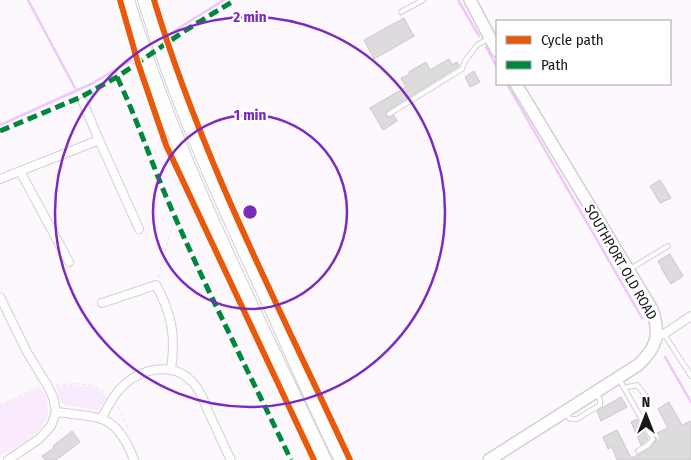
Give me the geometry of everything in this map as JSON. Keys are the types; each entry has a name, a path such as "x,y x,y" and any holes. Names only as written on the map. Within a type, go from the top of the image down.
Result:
{"highway":[{"path":"127,0 145,58 176,140 212,222 324,460"},
{"path":"145,0 160,48 192,135 342,460"}],"street":[{"path":"470,0 496,49"},
{"name":"SOUTHPORT OLD ROAD","path":"489,460 597,393 621,383 648,355 661,335 652,309 517,85"},
{"path":"83,102 139,229"},
{"path":"0,179 99,140"},
{"path":"20,171 69,262"},
{"path":"102,303 156,285 173,328 174,342 171,370"},
{"path":"0,297 27,352 53,397 56,412 51,426 40,439 8,460"},
{"path":"661,335 691,316"},
{"path":"102,418 120,388 132,378 146,371 171,370 182,374 194,384 231,460"},
{"path":"56,412 102,418 109,422 127,441 134,460"}],"lane":[{"path":"401,12 423,0"},
{"path":"389,114 462,70 465,61 477,45 490,38"},
{"path":"628,271 668,246"},
{"path":"661,335 691,376"},
{"path":"621,383 637,385 645,395"},
{"path":"621,383 653,439 638,451"}],"path":[{"path":"156,285 175,217"},
{"path":"0,405 30,389 47,385 91,385 100,389 112,399 119,408 129,431"}],"shaded area":[{"path":"72,385 91,388 107,397 97,410 64,405 60,401 56,386"},
{"path":"41,387 48,405 48,413 42,427 29,439 0,455 0,406"}],"building":[{"path":"404,18 414,36 374,59 364,40"},
{"path":"449,59 452,65 457,62 459,66 387,111 386,116 390,118 394,115 397,121 383,130 370,108 406,87 401,78 410,74 409,72 426,62 430,70"},
{"path":"474,71 480,82 470,87 465,77"},
{"path":"660,180 671,198 660,203 650,186"},
{"path":"670,254 683,276 671,284 658,261"},
{"path":"621,397 627,407 601,421 597,411"},
{"path":"669,402 682,425 691,421 691,460 617,460 612,447 608,449 603,437 617,430 631,458 640,454 650,448 656,441 655,434 668,428 658,409"},
{"path":"637,419 648,439 641,445 631,422"},
{"path":"72,431 80,442 56,460 45,460 42,456 54,448 53,446"}],"waterway":[{"path":"28,0 75,88"},
{"path":"174,31 224,0"},
{"path":"458,0 479,36"},
{"path":"486,47 496,65"},
{"path":"0,125 91,84 134,59"},
{"path":"508,85 642,318"},
{"path":"665,357 691,402"}],"marked path":[{"path":"0,131 81,97 117,77 186,30 235,0"},
{"path":"117,77 167,200 217,309 291,460"}],"cycle path":[{"path":"120,0 138,63 166,145 314,460"},
{"path":"154,0 173,60 219,176 350,460"}]}
